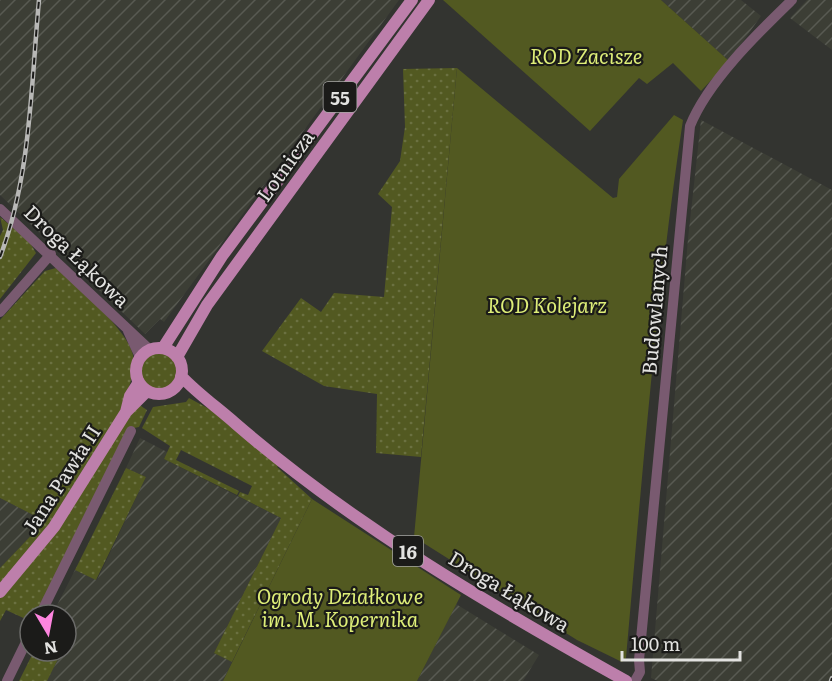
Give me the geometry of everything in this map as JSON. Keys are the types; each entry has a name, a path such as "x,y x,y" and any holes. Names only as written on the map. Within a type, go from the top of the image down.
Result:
{"main road":[{"name":"Lotnicza","path":"163,348 222,256 412,0"},
{"name":"Lotnicza","path":"177,357 207,305 429,0"},
{"path":"143,386 136,370 145,354 163,348 177,357 180,363 178,382"},
{"name":"16","path":"143,386 164,393 178,382"},
{"name":"Droga Łąkowa","path":"178,382 205,399 302,478 370,525 481,598 626,681"},
{"name":"Jana Pawła II","path":"0,592 54,527 143,386"}],"street":[{"name":"Budowlanych","path":"634,681 640,672 639,660 690,126 703,102 751,40 792,0"},
{"name":"Droga Łąkowa","path":"0,208 128,331 145,354"},
{"path":"0,312 51,255"},
{"path":"46,603 131,431"},
{"path":"7,681 18,659"}],"shaded area":[{"path":"0,0 399,0 164,322 160,319 145,334 0,195"},
{"path":"661,0 741,0 761,16 729,61"},
{"path":"807,0 832,0 832,50 790,18"},
{"path":"701,120 832,190 832,681 658,681 651,678 688,239"},
{"path":"140,438 167,452 164,459 281,518 214,653 232,662 223,681 47,681 56,663 78,663 78,603 58,603 75,570 97,580 146,477 126,468"},
{"path":"0,498 45,521 0,568"},
{"path":"456,604 539,655 523,681 417,681"}],"green space":[{"name":"ROD Zacisze","path":"443,0 661,0 729,61 701,91 673,63 647,84 639,78 590,131"},
{"path":"457,68 421,457 376,453 377,394 324,386 262,351 301,298 321,312 334,293 384,297 392,207 378,194 400,161 405,127 403,69"},
{"name":"ROD Kolejarz","path":"457,68 613,198 617,197 619,179 674,115 683,120 657,321 626,658 622,662 577,640 414,537"},
{"path":"0,217 29,241 36,253 0,299 0,236 3,230"},
{"path":"56,268 100,308 121,333 129,344 134,365 126,396 147,410 139,427 129,429 41,603 18,603 18,616 6,610 0,621 0,568 45,521 0,498 0,320 45,271"},
{"path":"159,353 172,358 177,371 172,384 159,389 146,384 141,371 146,358"},
{"path":"189,398 211,410 279,465 277,467 312,499 232,662 214,653 281,518 238,496 240,492 248,495 252,486 181,450 176,460 239,491 237,495 164,459 170,446 142,428 153,407 186,402"},
{"path":"126,468 146,477 96,580 75,570"},
{"name":"Ogrody Działkowe im. M. Kopernika","path":"312,499 461,595 417,681 223,681"},
{"path":"28,663 56,663 47,681 19,681"}],"railway":[{"path":"0,257 18,195 24,162 39,0"}]}
